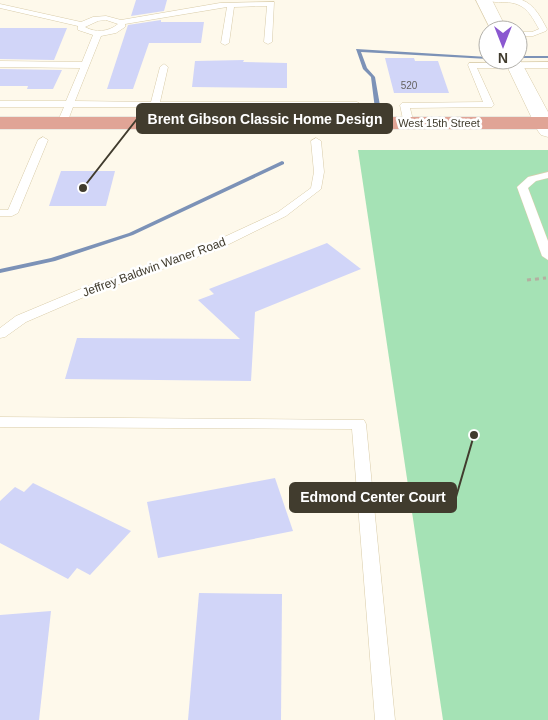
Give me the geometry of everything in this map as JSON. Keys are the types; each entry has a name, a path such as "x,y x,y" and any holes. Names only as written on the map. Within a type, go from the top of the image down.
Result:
{"main road":[{"name":"West 15th Street","path":"0,122 409,124 547,129"},
{"name":"West 15th Street","path":"0,140 44,140 314,123 547,129"}],"street":[{"path":"484,0 494,20"},
{"path":"518,70 547,129"}],"lane":[{"path":"493,0 522,1 528,4 542,31 528,34"},
{"path":"0,6 82,24 96,19 116,19 121,22 220,5 271,4 268,42"},
{"path":"225,44 231,5"},
{"path":"82,24 81,28 84,30 98,33 114,31 120,28 121,22"},
{"path":"62,123 98,33"},
{"path":"528,63 548,65"},
{"path":"0,64 85,64"},
{"path":"409,124 405,105 489,105 472,65 478,65"},
{"path":"155,104 164,66"},
{"path":"0,104 155,104 314,123 357,105"},
{"name":"Jeffrey Baldwin Waner Road","path":"0,334 21,320 87,291 213,247 282,214 316,190 319,172 314,123"},
{"path":"0,213 12,213 44,140"},
{"path":"548,175 532,179 522,187 548,256"},
{"path":"0,422 359,424 385,720"}],"path":[{"path":"527,280 546,278"}],"green space":[{"path":"358,150 548,150 548,720 443,720"}],"building":[{"path":"136,0 167,0 164,11 131,16"},
{"path":"161,20 161,22 204,22 201,43 149,43 133,89 107,89 128,25"},
{"path":"0,28 67,28 54,60 0,59"},
{"path":"385,58 414,58 415,61 438,61 449,93 394,93"},
{"path":"244,60 243,62 287,63 287,88 192,87 195,61"},
{"path":"0,69 62,70 53,89 27,89 28,86 0,86"},
{"path":"61,171 115,171 106,206 49,206"},
{"path":"327,243 361,269 255,312 251,381 65,379 77,338 240,339 198,300 214,294 209,289"},
{"path":"275,478 293,531 158,558 147,502"},
{"path":"33,483 131,531 90,575 77,568 68,579 0,543 0,501 15,487 24,492"},
{"path":"199,593 282,594 281,720 188,720"},
{"path":"51,611 39,720 0,720 0,615"}],"waterway":[{"path":"379,117 373,77 365,69 358,50 478,57"},
{"path":"528,57 548,57"},
{"path":"0,271 53,260 131,234 282,163"}],"place":[{"name":"Brent Gibson Classic Home Design","path":"83,188"},
{"name":"Edmond Center Court","path":"474,435"}]}
